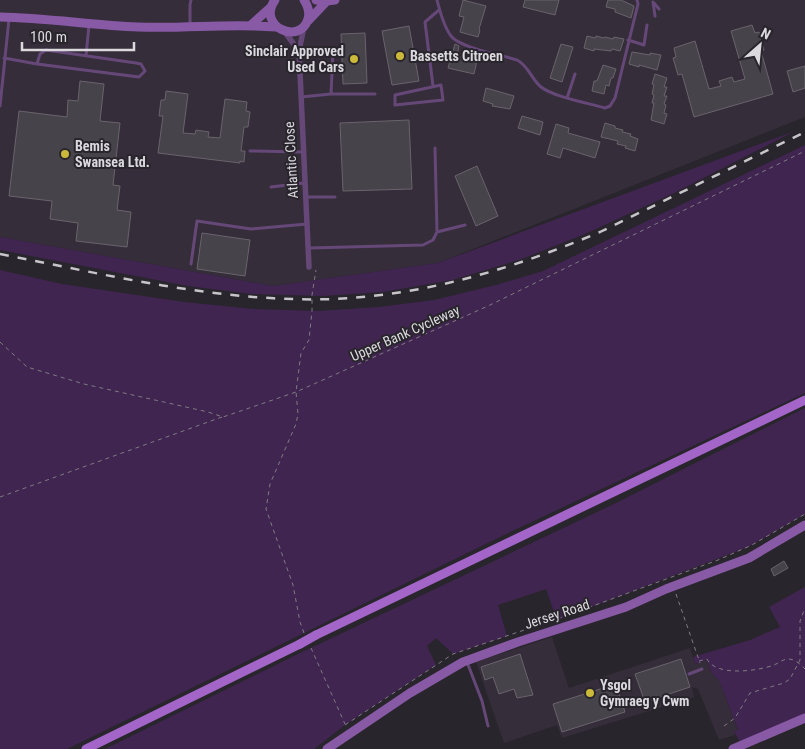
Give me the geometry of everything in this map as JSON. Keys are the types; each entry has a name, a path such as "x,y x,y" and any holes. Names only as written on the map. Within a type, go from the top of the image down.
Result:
{"main road":[{"path":"304,0 309,12 305,24"},
{"path":"316,0 331,1"},
{"path":"5,17 139,27 251,25 295,32 331,1"},
{"path":"251,25 273,4"},
{"path":"273,4 271,16 280,29"},
{"path":"86,749 316,635 805,400"},
{"name":"Jersey Road","path":"327,749 410,693 467,661 518,642 626,607 673,586 749,558 805,525"},
{"path":"733,749 805,718"}],"street":[{"name":"Atlantic Close","path":"305,24 299,51 309,267"},
{"path":"280,29 299,51"}],"lane":[{"path":"190,27 190,5 192,0"},
{"path":"437,0 439,10 451,36 456,41 465,46 517,60 524,64 540,86 568,98 605,108 610,106 615,98 638,4 637,0"},
{"path":"652,1 659,9"},
{"path":"652,1 655,16"},
{"path":"433,86 424,22 439,10"},
{"path":"0,106 5,17"},
{"path":"86,56 90,24"},
{"path":"628,40 644,45 646,25"},
{"path":"4,58 19,62 140,77 145,71 141,64 46,50 40,54 37,64"},
{"path":"332,94 333,51"},
{"path":"568,98 575,74"},
{"path":"441,85 443,100 395,106 395,95 433,86 441,85"},
{"path":"301,97 332,94 374,94"},
{"path":"308,248 423,244 432,240 437,232 435,148"},
{"path":"250,151 304,152"},
{"path":"271,187 305,182"},
{"path":"306,196 335,197"},
{"path":"191,264 197,221 251,229 307,224"},
{"path":"437,232 465,225"},
{"path":"467,661 482,700 488,726"},
{"path":"689,674 702,669"}],"path":[{"name":"Upper Bank Cycleway","path":"0,497 296,392 488,306 805,151"},
{"path":"303,642 293,585 266,509 270,484 296,424 298,414 296,392 300,353 309,340 316,267 309,267"},
{"path":"0,342 27,367 84,384 223,417"},
{"path":"345,725 453,654 560,618 718,560 752,545 805,514"},
{"path":"673,586 702,669"},
{"path":"724,726 735,718 750,692 784,684 790,679 798,663 800,653 800,621 805,608"},
{"path":"311,648 349,734"},
{"path":"699,661 707,659 724,670 755,670 790,659 805,669"}],"shaded area":[{"path":"0,0 805,0 805,117 438,263 273,286 0,237"},
{"path":"795,131 674,193 585,234 519,260 452,280 383,292 322,296 252,294 188,286 0,250 0,237 273,286 438,263"},
{"path":"805,145 805,393 504,535 67,749 0,749 0,270 62,284 184,302 253,309 318,311 379,307 434,300 543,271"},
{"path":"805,408 805,514 748,547 557,620 546,589 498,605 507,636 453,654 436,638 427,646 436,665 345,725 314,749 105,749 296,655 614,504"},
{"path":"805,587 805,715 741,743 734,732 738,730 719,680 712,674 707,660 695,664 693,657 750,640 780,627 769,607"},
{"name":"Ysgol Gymraeg y Cwm","path":"552,637 569,688 690,648 695,664 707,660 712,674 719,680 738,731 734,732 735,735 719,740 698,689 692,687 694,697 562,738 557,725 504,743 476,662"}],"building":[{"path":"463,0 486,6 478,37 460,32 464,17 459,16"},
{"path":"525,0 559,0 555,15 523,7"},
{"path":"608,0 621,0 634,6 631,18 615,12 615,9 606,7"},
{"path":"752,25 755,33 759,32 764,50 761,51 773,94 694,117 682,74 678,75 673,58 676,57 674,48 695,41 709,89 721,86 719,81 732,77 734,82 745,79 731,31"},
{"name":"Bassetts Citroen","path":"409,26 419,81 392,85 382,31"},
{"name":"Sinclair Approved Used Cars","path":"365,33 367,83 343,84 341,34"},
{"path":"587,36 624,39 620,51 594,49 594,51 584,48"},
{"path":"455,44 459,46 457,56 477,61 474,74 448,68"},
{"path":"561,44 573,47 562,82 550,78"},
{"path":"632,52 661,55 657,70 629,64"},
{"path":"603,65 616,69 609,86 606,85 604,94 592,91 594,81 597,81"},
{"path":"805,66 805,88 793,92 787,71"},
{"path":"655,74 667,78 664,87 667,87 664,96 667,96 664,104 666,105 664,113 667,114 664,124 651,120 654,103 652,103 654,85 652,84"},
{"name":"Bemis Swansea Ltd.","path":"80,81 104,84 100,121 120,123 113,185 120,186 117,210 131,212 127,247 76,241 78,223 50,219 52,201 9,196 19,111 67,117 68,100 78,101"},
{"path":"486,88 514,96 510,109 492,106 493,104 483,101"},
{"path":"166,91 188,94 183,133 195,134 196,130 209,132 208,137 220,138 225,99 247,102 246,111 250,112 248,127 244,127 241,151 245,151 244,162 158,153 163,116 159,116 161,100 165,100"},
{"path":"522,116 543,122 540,135 518,128"},
{"path":"409,120 412,189 343,191 340,123"},
{"path":"605,123 615,126 615,128 623,130 622,132 631,134 630,136 638,139 635,151 617,144 618,141 601,137"},
{"path":"556,124 569,128 568,133 600,142 595,158 563,148 560,158 547,154"},
{"path":"477,166 498,216 476,226 455,176"},
{"path":"202,233 250,240 245,276 197,269"},
{"path":"784,561 788,568 774,576 771,569"},
{"path":"520,654 533,695 517,698 514,689 499,694 493,677 485,680 481,667"},
{"path":"681,659 690,687 645,702 635,674"},
{"path":"616,684 625,712 562,732 553,704"}],"railway":[{"path":"0,254 124,279 249,297 334,299 403,292 470,278 568,245 600,232 805,132"}],"place":[{"name":"Bassetts Citroen","path":"400,56"},
{"name":"Sinclair Approved Used Cars","path":"354,59"},
{"name":"Bemis Swansea Ltd.","path":"65,154"},
{"name":"Ysgol Gymraeg y Cwm","path":"590,693"}]}
